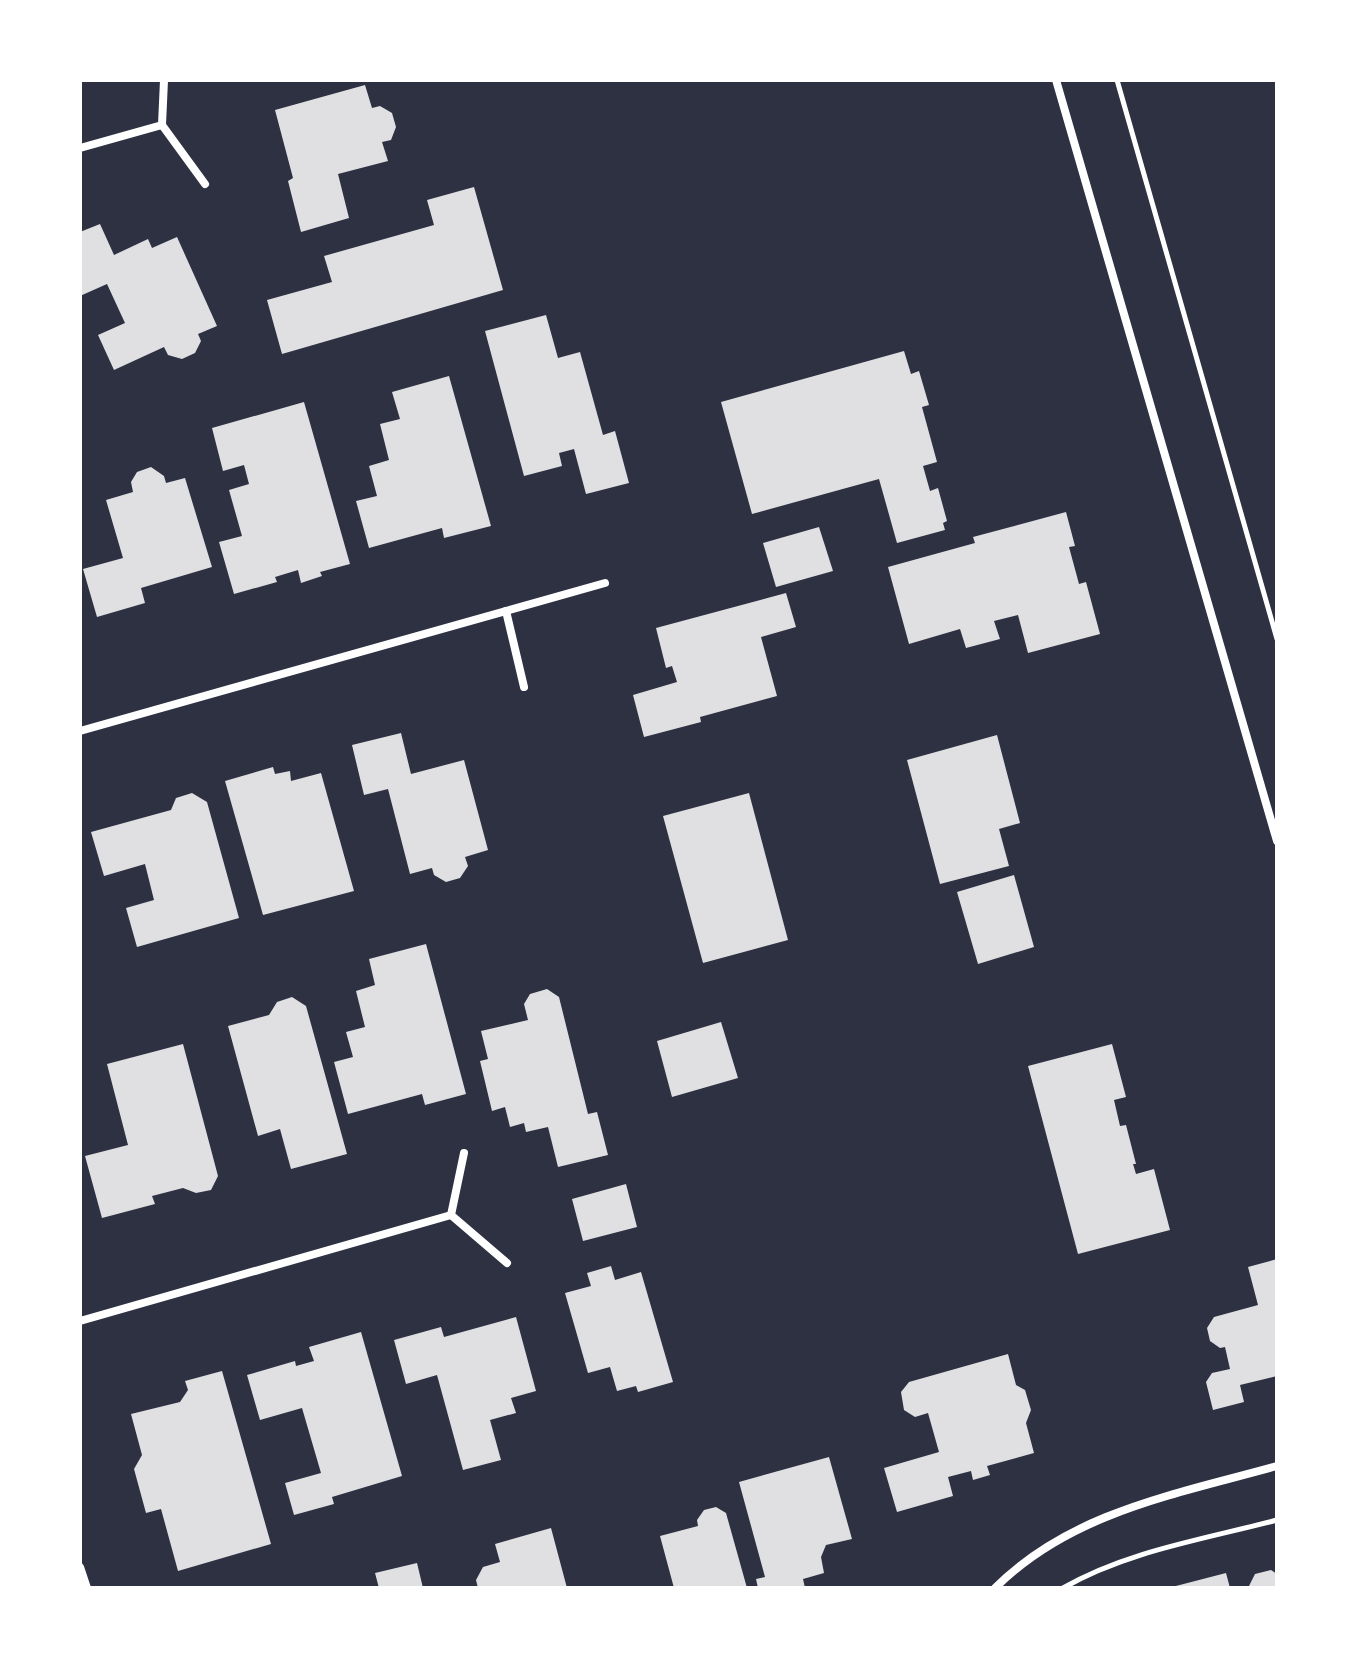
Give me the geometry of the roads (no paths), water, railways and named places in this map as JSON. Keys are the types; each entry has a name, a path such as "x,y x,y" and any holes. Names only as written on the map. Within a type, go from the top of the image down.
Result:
{"street":[{"path":"164,80 162,125 205,184"},
{"path":"1056,80 1277,841"},
{"path":"80,148 162,125"},
{"path":"80,731 605,583"},
{"path":"506,611 524,687"},
{"path":"451,1215 464,1153"},
{"path":"451,1215 507,1263"},
{"path":"80,1321 451,1215"},
{"path":"995,1588 1018,1565 1089,1523 1123,1509 1277,1466"},
{"path":"80,1567 87,1588"}]}
